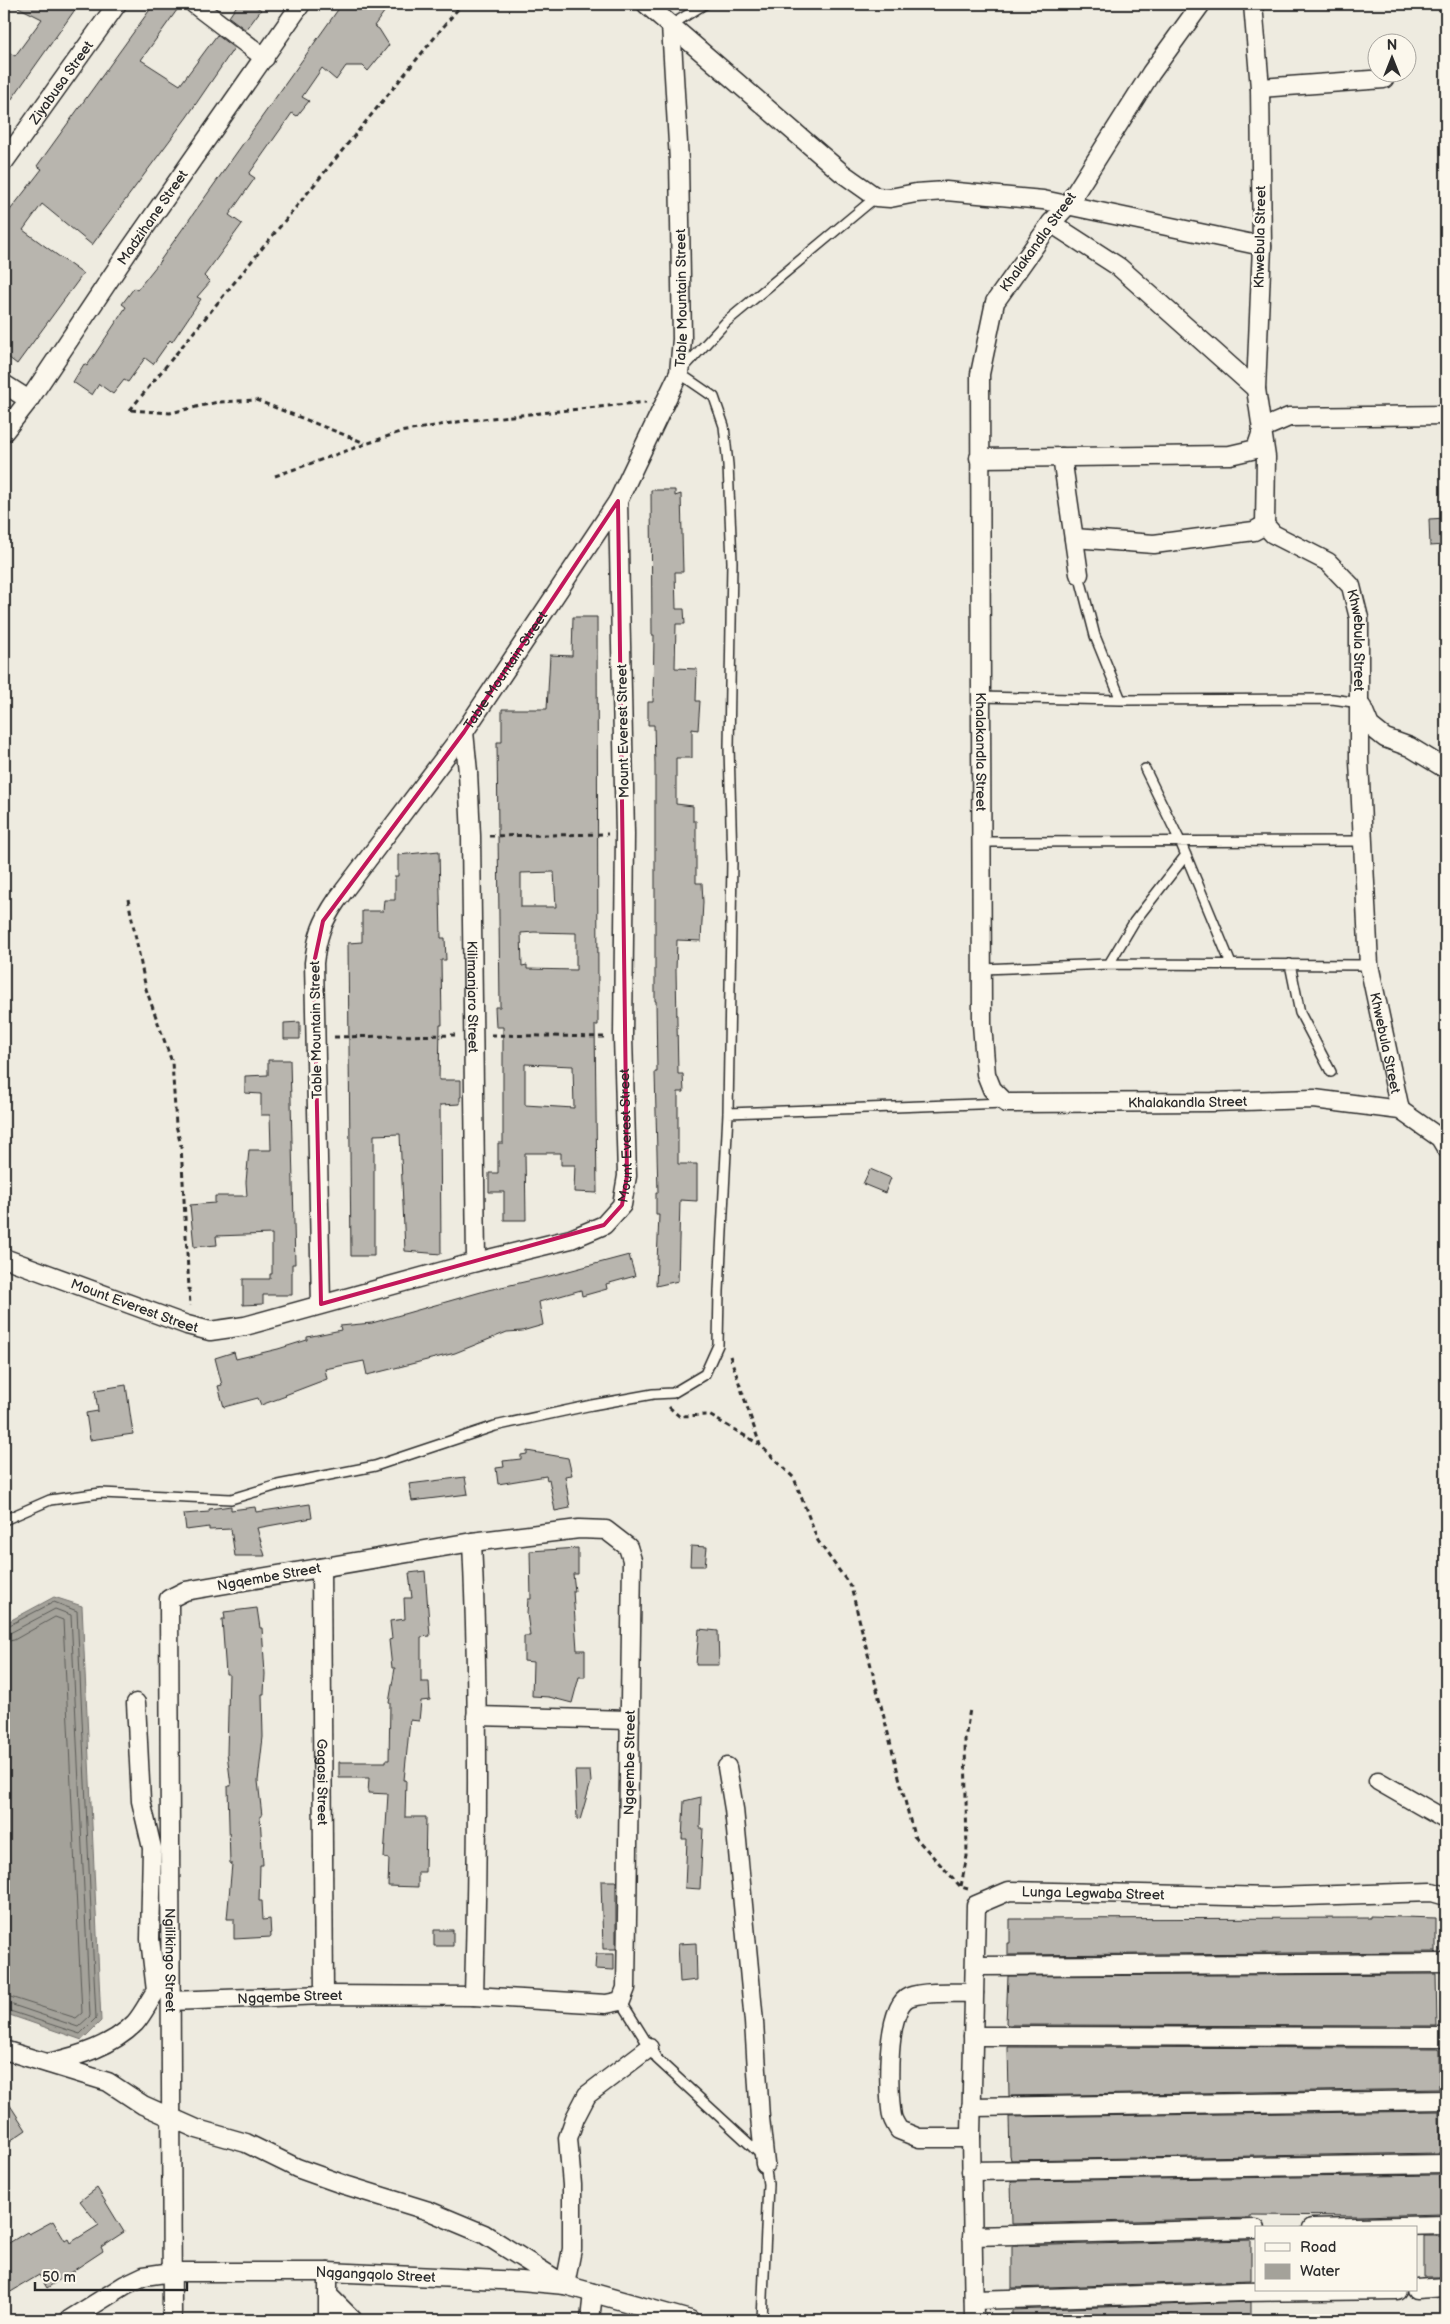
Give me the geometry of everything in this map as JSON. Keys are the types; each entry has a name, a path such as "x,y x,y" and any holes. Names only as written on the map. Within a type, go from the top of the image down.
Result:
{"street":[{"name":"Ziyabusa Street","path":"4,162 117,4"},
{"path":"194,4 265,58"},
{"name":"Madzihane Street","path":"4,432 29,400 130,250 302,4"},
{"path":"646,4 842,173 876,197 890,198 931,192 964,192 1043,200 1262,246"},
{"name":"Khalakandla Street","path":"1201,4 1151,73 1067,206 1051,223 995,302 980,374 982,1024 986,1074 992,1090 1006,1103 1212,1102 1314,1099 1400,1110 1440,1138 1446,1148"},
{"name":"Khwebula Street","path":"1254,4 1260,88 1262,246 1256,389 1266,457 1265,525 1273,534 1328,562 1350,586 1359,618 1359,761 1369,965 1400,1110"},
{"name":"Table Mountain Street","path":"321,1304 314,963 316,941 323,921 337,900 464,732 618,501 664,400 679,373 682,339 679,161 671,25"},
{"path":"1260,88 1368,79"},
{"path":"1051,223 1120,267 1256,389"},
{"path":"4,384 29,400"},
{"path":"979,458 1230,455 1256,448 1263,428 1289,417 1446,415"},
{"path":"1062,457 1079,574"},
{"name":"Mount Everest Street","path":"4,1258 191,1326 210,1331 245,1326 588,1232 604,1225 622,1205 627,1176 623,1037 625,834 618,501"},
{"path":"1074,538 1154,544 1254,531 1265,525"},
{"path":"1360,703 1370,726 1385,738 1410,747 1446,769"},
{"name":"Kilimanjaro Street","path":"464,732 471,836 476,1262"},
{"name":"Ngqembe Street","path":"168,1600 185,1591 472,1542 591,1528 606,1530 628,1547 632,1560 626,1988 621,2001 606,2004 474,1996 324,1994 171,2001"},
{"path":"472,1542 475,1600 476,1716 474,1996"},
{"name":"Gagasi Street","path":"322,1568 324,1994"},
{"name":"Ngilikingo Street","path":"168,1600 172,2320"},
{"path":"48,2063 71,2058 110,2043 135,2022 156,1991 150,1939 152,1848 141,1801 136,1703"},
{"path":"476,1716 630,1720"},
{"path":"727,1767 734,1809 765,2164"},
{"path":"1378,1781 1446,1820"},
{"name":"Lunga Legwaba Street","path":"974,2320 971,2108 976,1905 1009,1891 1272,1896 1432,1892 1446,1896"},
{"path":"975,1966 1446,1963"},
{"path":"971,2136 966,2138 919,2138 899,2130 892,2117 889,2069 897,2009 908,1998 940,1993 974,1992"},
{"path":"973,2036 1446,2037"},
{"path":"4,2050 108,2082 143,2105 172,2119 197,2129 246,2143 297,2168 345,2186 386,2197 484,2234 565,2285 572,2249 572,2185 568,2138 575,2118 587,2095 649,2048"},
{"path":"971,2108 1446,2100"},
{"path":"971,2171 1446,2164"},
{"path":"1401,2226 1446,2225"},
{"path":"972,2236 1255,2229"},
{"name":"Nqgangqolo Street","path":"69,2320 125,2285 144,2276 172,2272 328,2272 521,2281 565,2285 690,2320"},
{"path":"328,2272 328,2320"},
{"path":"1418,2289 1446,2287"},
{"path":"974,2300 1255,2292"},
{"path":"590,2320 593,2293"},
{"path":"328,2295 353,2320"}],"lane":[{"path":"671,25 705,4"},
{"path":"4,1520 50,1500 102,1493 231,1499 278,1485 375,1466 494,1426 517,1423 548,1414 653,1394 673,1393 705,1374 718,1345 728,1113 732,860 729,747 732,562 728,465 724,426 714,397 679,373 726,322 876,197"},
{"path":"1079,574 1095,636 1122,700"},
{"path":"980,697 1122,700 1332,699 1360,703"},
{"path":"1145,769 1180,841 1231,964"},
{"path":"982,842 1362,841"},
{"path":"1109,964 1134,922 1186,856"},
{"path":"983,969 1109,964 1369,965"},
{"path":"1290,964 1300,1013 1331,1072"},
{"path":"728,1113 1006,1103"},
{"path":"621,2001 649,2048 670,2072 758,2152 765,2164 768,2184 762,2320"}],"path":[{"path":"366,444 256,400 218,402 170,412 130,410 462,4"},
{"path":"275,476 400,432 463,421 664,400"},
{"path":"471,836 625,834"},
{"path":"128,898 146,989 172,1062 176,1125 181,1146 191,1326"},
{"path":"718,1345 730,1355 760,1445"},
{"path":"653,1394 679,1416 709,1415 760,1445 794,1478 818,1542 851,1587 914,1836 961,1887 997,1896"},
{"path":"961,1887 967,1856 965,1739 970,1709"}],"highlighted area":[{"path":"618,501 627,1176 622,1205 604,1225 321,1304 314,963 323,921 464,732"}],"water":[{"path":"54,1597 82,1606 101,2021 82,2040 4,2013 4,1624"}],"building":[{"path":"12,4 79,4 4,110 4,49 15,56 42,19"},
{"path":"154,4 168,4 177,10 141,60 180,85 217,35 234,48 187,117 92,245 42,204 23,230 83,274 17,364 4,354 4,218 42,169 37,166"},
{"path":"238,4 252,4 261,10 246,30 229,17"},
{"path":"342,4 390,4 374,26 379,29 389,45 368,71 363,66 346,66 336,80 322,68 302,97 309,101 297,116 292,113 249,174 255,178 229,215 242,224 204,276 210,282 197,297 201,299 172,342 170,340 153,364 145,358 128,382 124,380 113,394 99,384 92,395 73,382 84,364 87,366 126,307 122,304 134,288 137,290 157,265"},
{"path":"651,490 675,490 675,496 681,494 683,572 675,572 676,609 684,609 685,624 676,624 675,668 697,669 696,701 700,701 698,730 692,729 692,758 676,758 676,804 693,806 693,821 696,821 696,883 702,883 703,902 701,941 677,940 676,970 678,1074 683,1074 684,1092 678,1092 678,1164 697,1164 697,1201 680,1200 678,1281 656,1286 659,1215 656,1215 656,1193 658,1193 655,1072 657,1072 655,1001 655,765 654,725 648,725 648,702 653,702 654,635 652,635"},
{"path":"1446,518 1446,545 1430,546 1429,519"},
{"path":"573,617 597,617 598,1025 595,1025 597,1193 574,1192 575,1165 561,1165 561,1153 525,1153 526,1220 504,1220 504,1192 489,1192 489,1173 498,1173 498,1143 503,1143 503,1027 496,1027 495,1007 500,1007 497,742 502,742 502,709 547,709 550,655 572,656","holes":["554,872 556,907 521,907 521,873","521,933 576,933 576,970 527,969 527,965 522,966","525,1064 573,1066 574,1108 525,1105"]},
{"path":"439,851 441,938 445,938 446,960 441,960 442,1025 440,1025 439,1080 461,1080 460,1104 440,1105 441,1254 405,1251 400,1134 374,1135 374,1256 351,1256 348,943 362,942 362,911 383,911 384,900 395,900 395,876 398,876 398,855"},
{"path":"300,1022 300,1039 284,1039 284,1023"},
{"path":"268,1060 290,1060 295,1264 292,1264 292,1295 263,1295 263,1304 243,1305 243,1279 270,1279 270,1274 272,1274 272,1234 216,1236 217,1245 194,1247 190,1205 215,1203 215,1196 247,1196 246,1182 249,1150 271,1150 270,1115 261,1115 261,1094 245,1093 245,1076 268,1075"},
{"path":"870,1169 891,1178 885,1193 863,1184"},
{"path":"629,1255 635,1276 606,1284 607,1289 582,1296 581,1290 539,1302 543,1325 522,1331 507,1332 455,1353 367,1375 364,1361 325,1369 327,1379 286,1396 261,1405 258,1398 224,1407 218,1386 222,1385 215,1358 234,1352 236,1359 278,1349 307,1340 307,1337 341,1330 340,1326 372,1323 488,1290"},
{"path":"126,1385 133,1434 90,1440 86,1413 98,1411 95,1390"},
{"path":"527,1451 568,1458 572,1475 565,1476 570,1508 555,1511 549,1479 547,1480 546,1476 498,1484 496,1468 504,1467 503,1461 521,1459 521,1455 527,1454"},
{"path":"465,1477 468,1494 412,1501 409,1484"},
{"path":"310,1504 312,1518 257,1528 265,1556 235,1556 231,1529 209,1530 209,1527 186,1530 184,1514 209,1512 209,1509 231,1506 231,1510 255,1507 256,1512"},
{"path":"691,1546 707,1547 705,1566 690,1566"},
{"path":"578,1548 578,1574 573,1574 575,1591 573,1591 577,1650 585,1650 585,1677 579,1677 572,1703 549,1697 532,1696 533,1662 524,1661 524,1636 530,1636 527,1613 528,1599 531,1599 530,1551"},
{"path":"425,1571 430,1636 421,1637 421,1682 429,1682 430,1700 421,1701 419,1721 410,1720 404,1780 406,1780 405,1817 426,1817 425,1872 418,1872 418,1887 388,1886 389,1859 384,1858 388,1794 368,1793 369,1778 339,1778 339,1762 386,1762 386,1760 389,1760 389,1703 395,1668 392,1668 389,1640 392,1639 390,1621 405,1619 404,1598 412,1598 409,1573"},
{"path":"257,1608 260,1628 262,1628 265,1674 264,1694 262,1694 263,1737 258,1781 262,1816 260,1816 263,1865 260,1865 259,1901 262,1901 263,1920 270,1919 271,1937 234,1939 234,1919 227,1919 232,1864 230,1864 228,1786 231,1786 227,1753 229,1674 226,1674 222,1619 225,1619 224,1612"},
{"path":"699,1629 718,1631 719,1665 696,1665"},
{"path":"575,1771 590,1771 591,1782 580,1820 577,1819"},
{"path":"701,1797 700,1828 703,1828 700,1889 685,1888 687,1839 682,1839 684,1801"},
{"path":"601,1881 616,1881 616,1949 603,1949"},
{"path":"1370,1916 1436,1918 1436,1952 1008,1955 1010,1919 1370,1918"},
{"path":"434,1930 453,1930 453,1946 434,1946"},
{"path":"696,1943 697,1980 680,1982 678,1944"},
{"path":"596,1954 614,1954 614,1970 595,1969"},
{"path":"1436,1974 1437,2026 1008,2025 1006,2023 1008,1976"},
{"path":"1008,2047 1437,2048 1439,2049 1439,2089 1009,2096"},
{"path":"4,2096 26,2130 4,2145"},
{"path":"1439,2111 1440,2153 1011,2160 1010,2155 1009,2117"},
{"path":"1440,2175 1442,2214 1358,2216 1251,2215 1251,2218 1012,2224 1011,2181"},
{"path":"97,2188 124,2232 101,2247 103,2251 47,2288 39,2275 4,2296 4,2246 27,2232 29,2234 53,2221 65,2241 68,2239 70,2243 99,2225 80,2201"},
{"path":"1424,2236 1442,2236 1442,2277 1424,2277"},
{"path":"1251,2240 1251,2281 1012,2288 1012,2246"},
{"path":"1251,2302 1251,2320 1012,2320 1012,2310"}]}
